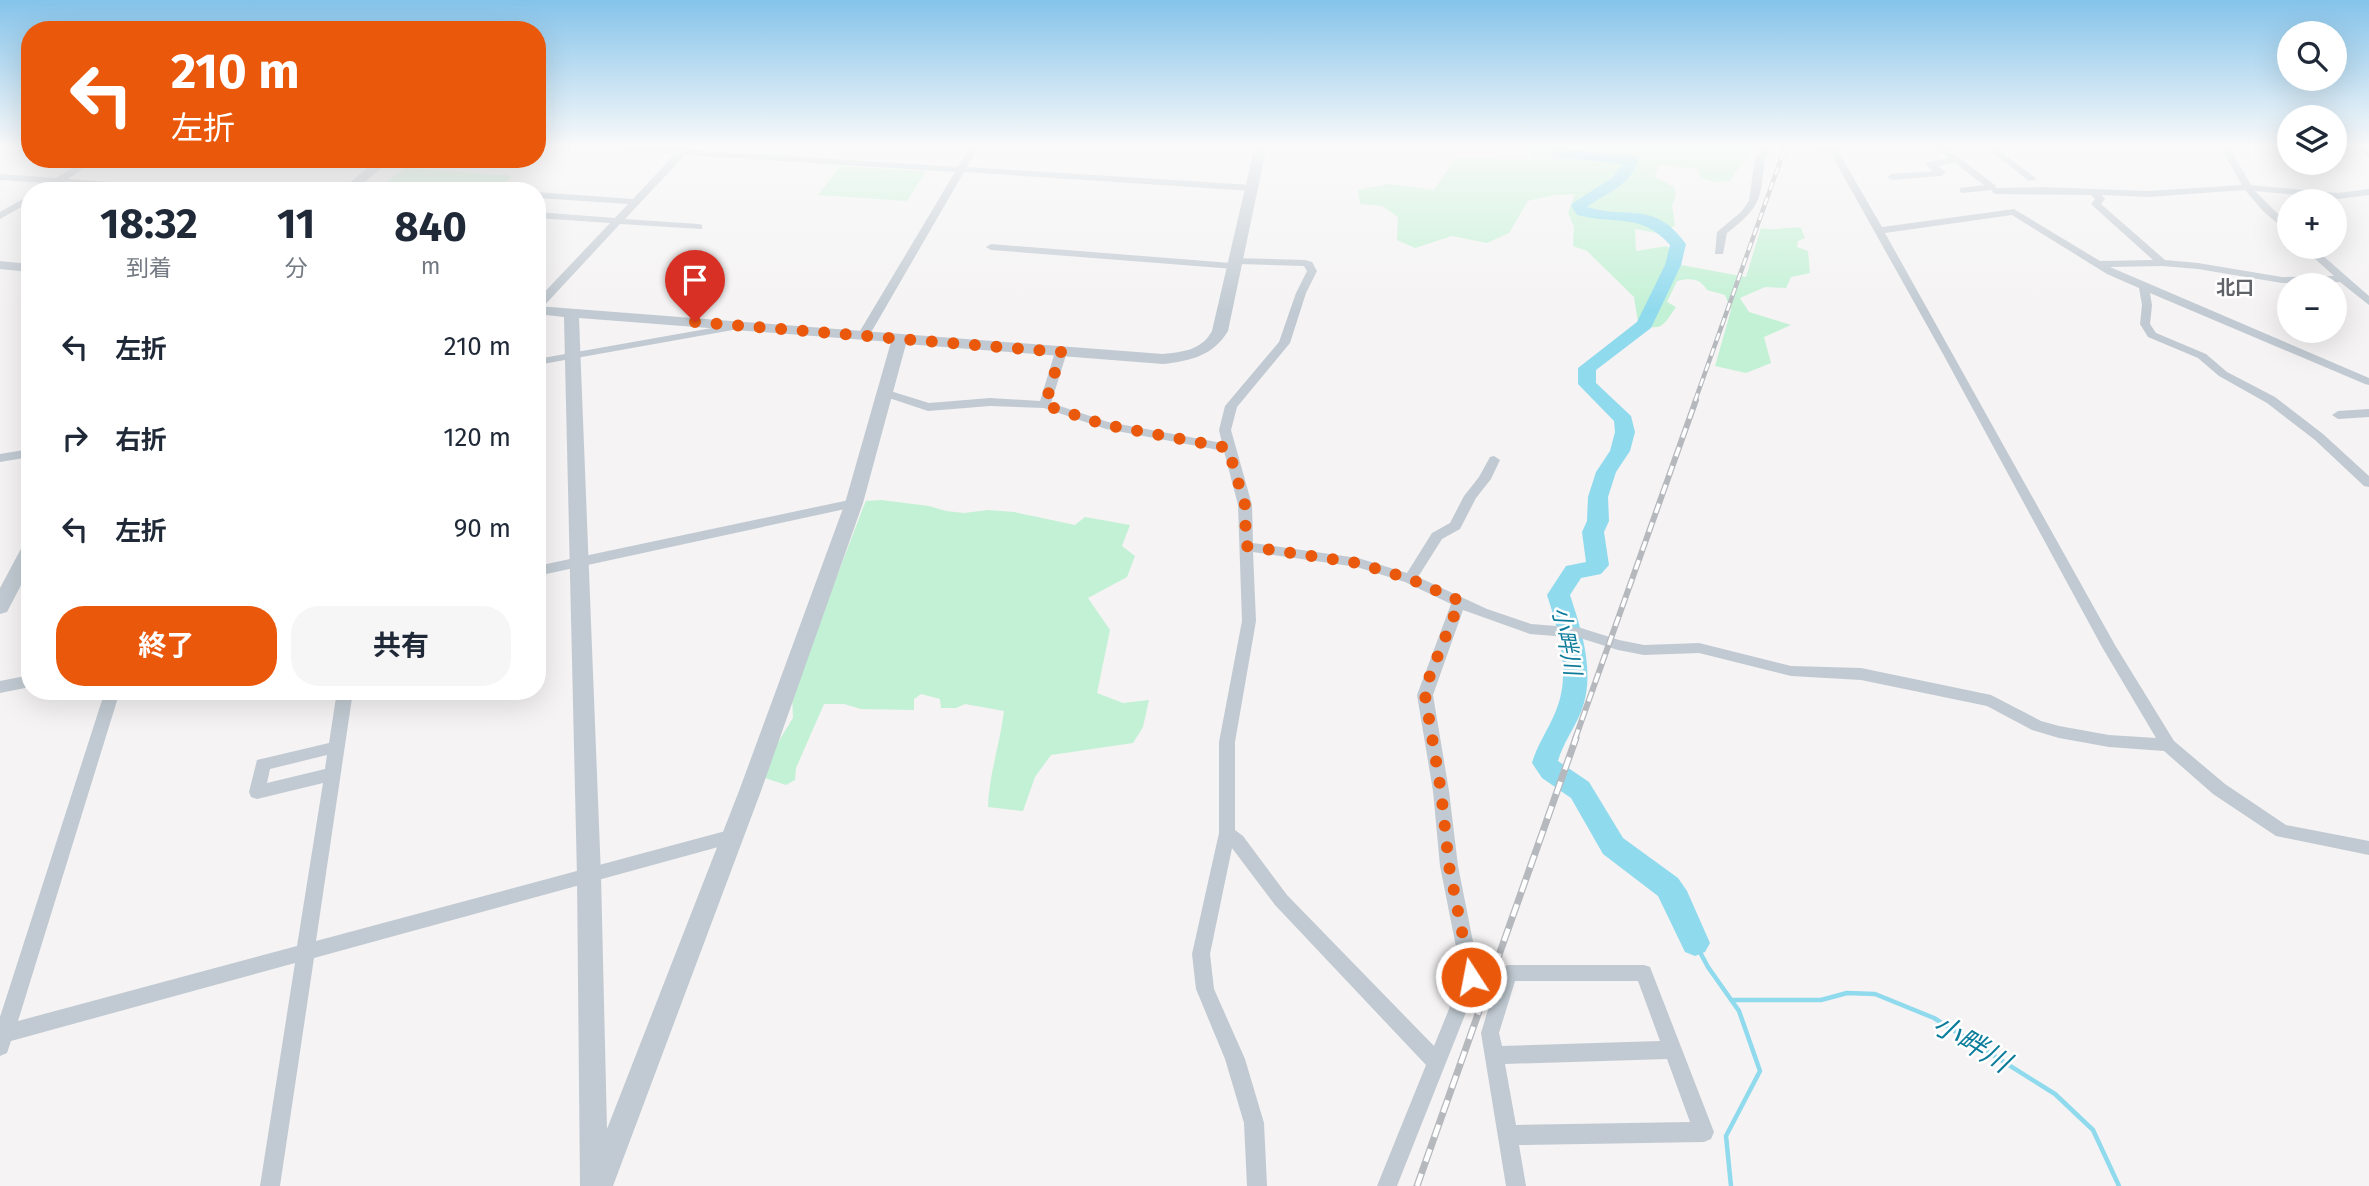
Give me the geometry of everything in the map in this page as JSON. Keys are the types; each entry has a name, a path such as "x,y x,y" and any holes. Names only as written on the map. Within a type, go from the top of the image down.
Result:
{"street":[{"path":"613,200 636,202"},
{"path":"863,336 942,200"},
{"path":"546,309 1163,359 1196,353 1209,347 1217,338 1249,200"},
{"path":"1719,252 1723,232 1752,210 1754,200"},
{"path":"1861,200 1949,354 2109,647 2168,744 2219,789 2282,831 2369,848"},
{"path":"2004,200 2014,212 2098,264 2369,382"},
{"path":"2099,200 2096,204 2162,263"},
{"path":"2260,200 2277,218"},
{"path":"546,298 636,202"},
{"path":"0,216 21,203"},
{"path":"1878,231 2014,212"},
{"path":"546,216 699,227"},
{"path":"991,247 1235,263 1301,262 1308,264 1312,271 1301,293 1284,343 1231,406 1225,430 1245,505 1249,621 1227,742 1227,833 1201,954 1205,989 1235,1059 1254,1124 1257,1186"},
{"path":"2320,259 2336,273"},
{"path":"2098,264 2162,263 2198,266 2277,279"},
{"path":"0,265 21,267"},
{"path":"2347,283 2369,302"},
{"path":"2144,286 2147,305 2145,324 2152,335 2203,356 2223,374 2271,400 2369,483"},
{"path":"571,313 597,1186"},
{"path":"546,360 744,325"},
{"path":"597,1186 733,836 855,503 900,339"},
{"path":"1045,405 1061,352"},
{"path":"884,393 928,408 990,402 1045,405 1106,425 1228,448"},
{"path":"2338,415 2369,413"},
{"path":"0,458 21,454"},
{"path":"1410,579 1437,536 1455,526 1470,495 1485,479 1494,460"},
{"path":"546,569 855,503"},
{"path":"1246,546 1358,563 1410,579 1502,621 1578,633 1644,650 1699,648 1791,671 1873,676 1991,701 2036,726 2059,732 2109,741 2168,744"},
{"path":"0,607 21,566"},
{"path":"1387,1186 1471,977 1449,866 1441,791 1425,695 1442,642 1460,601"},
{"path":"0,687 21,683"},
{"path":"1,1039 110,700"},
{"path":"270,1186 344,700"},
{"path":"333,774 257,792 263,764 337,747"},
{"path":"1227,833 1237,841 1281,900 1436,1062"},
{"path":"1,1039 733,836"},
{"path":"1506,1135 1704,1132 1644,973 1508,973 1490,1033 1506,1135 1516,1186"},
{"path":"1493,1055 1674,1050"}],"green space":[{"path":"1359,200 1531,200 1509,233 1487,243 1452,236 1415,248 1397,240 1398,217 1382,206 1360,204"},
{"path":"1573,200 1674,200 1675,226 1657,233 1635,229 1636,251 1667,246 1681,265 1746,277 1761,228 1801,228 1805,238 1798,241 1797,247 1808,251 1810,273 1791,277 1786,288 1765,287 1740,298 1749,312 1791,325 1764,337 1771,363 1746,373 1715,366 1731,310 1725,295 1707,290 1694,280 1677,281 1667,302 1676,307 1661,326 1652,327 1638,322 1634,297 1587,251 1573,246 1574,227 1568,213"},
{"path":"881,500 964,513 988,510 1014,512 1075,525 1085,517 1130,525 1122,546 1135,556 1127,577 1088,598 1110,630 1097,693 1123,703 1149,700 1143,727 1133,743 1051,755 1035,777 1023,811 988,807 1004,711 965,704 956,708 941,708 940,699 921,694 914,699 914,710 861,709 844,704 824,704 796,768 795,780 786,785 765,778 775,747 793,718 792,694 863,508 866,501"}],"waterway":[{"name":"小畔川","path":"1587,200 1579,206 1583,212 1646,219 1657,224 1678,244 1673,265 1650,308 1645,324 1587,368 1587,384 1624,420 1625,432 1620,451 1606,472 1598,497 1598,521 1593,532 1598,565 1593,569 1574,571 1558,595 1574,654 1575,684 1568,713 1545,763 1551,771 1580,790 1613,846 1668,887 1677,900 1695,943"},
{"path":"1695,943 1731,1000"},
{"name":"小畔川","path":"1731,1000 1821,1000 1847,993 1875,994 1934,1018 2055,1094 2093,1130 2119,1186"},
{"path":"1731,1000 1739,1011 1760,1071 1726,1136 1731,1186"}],"railway":[{"path":"1695,401 1766,200"},
{"path":"1575,739 1696,400"},
{"path":"1417,1186 1576,738"}],"district":[{"name":"北口","path":"2235,287"}],"route":[{"path":"695,322 1061,352 1045,405 1106,425 1228,448 1238,474 1245,505 1246,546 1358,563 1410,579 1460,601 1430,675 1425,695 1441,791 1449,866 1471,977"}]}
